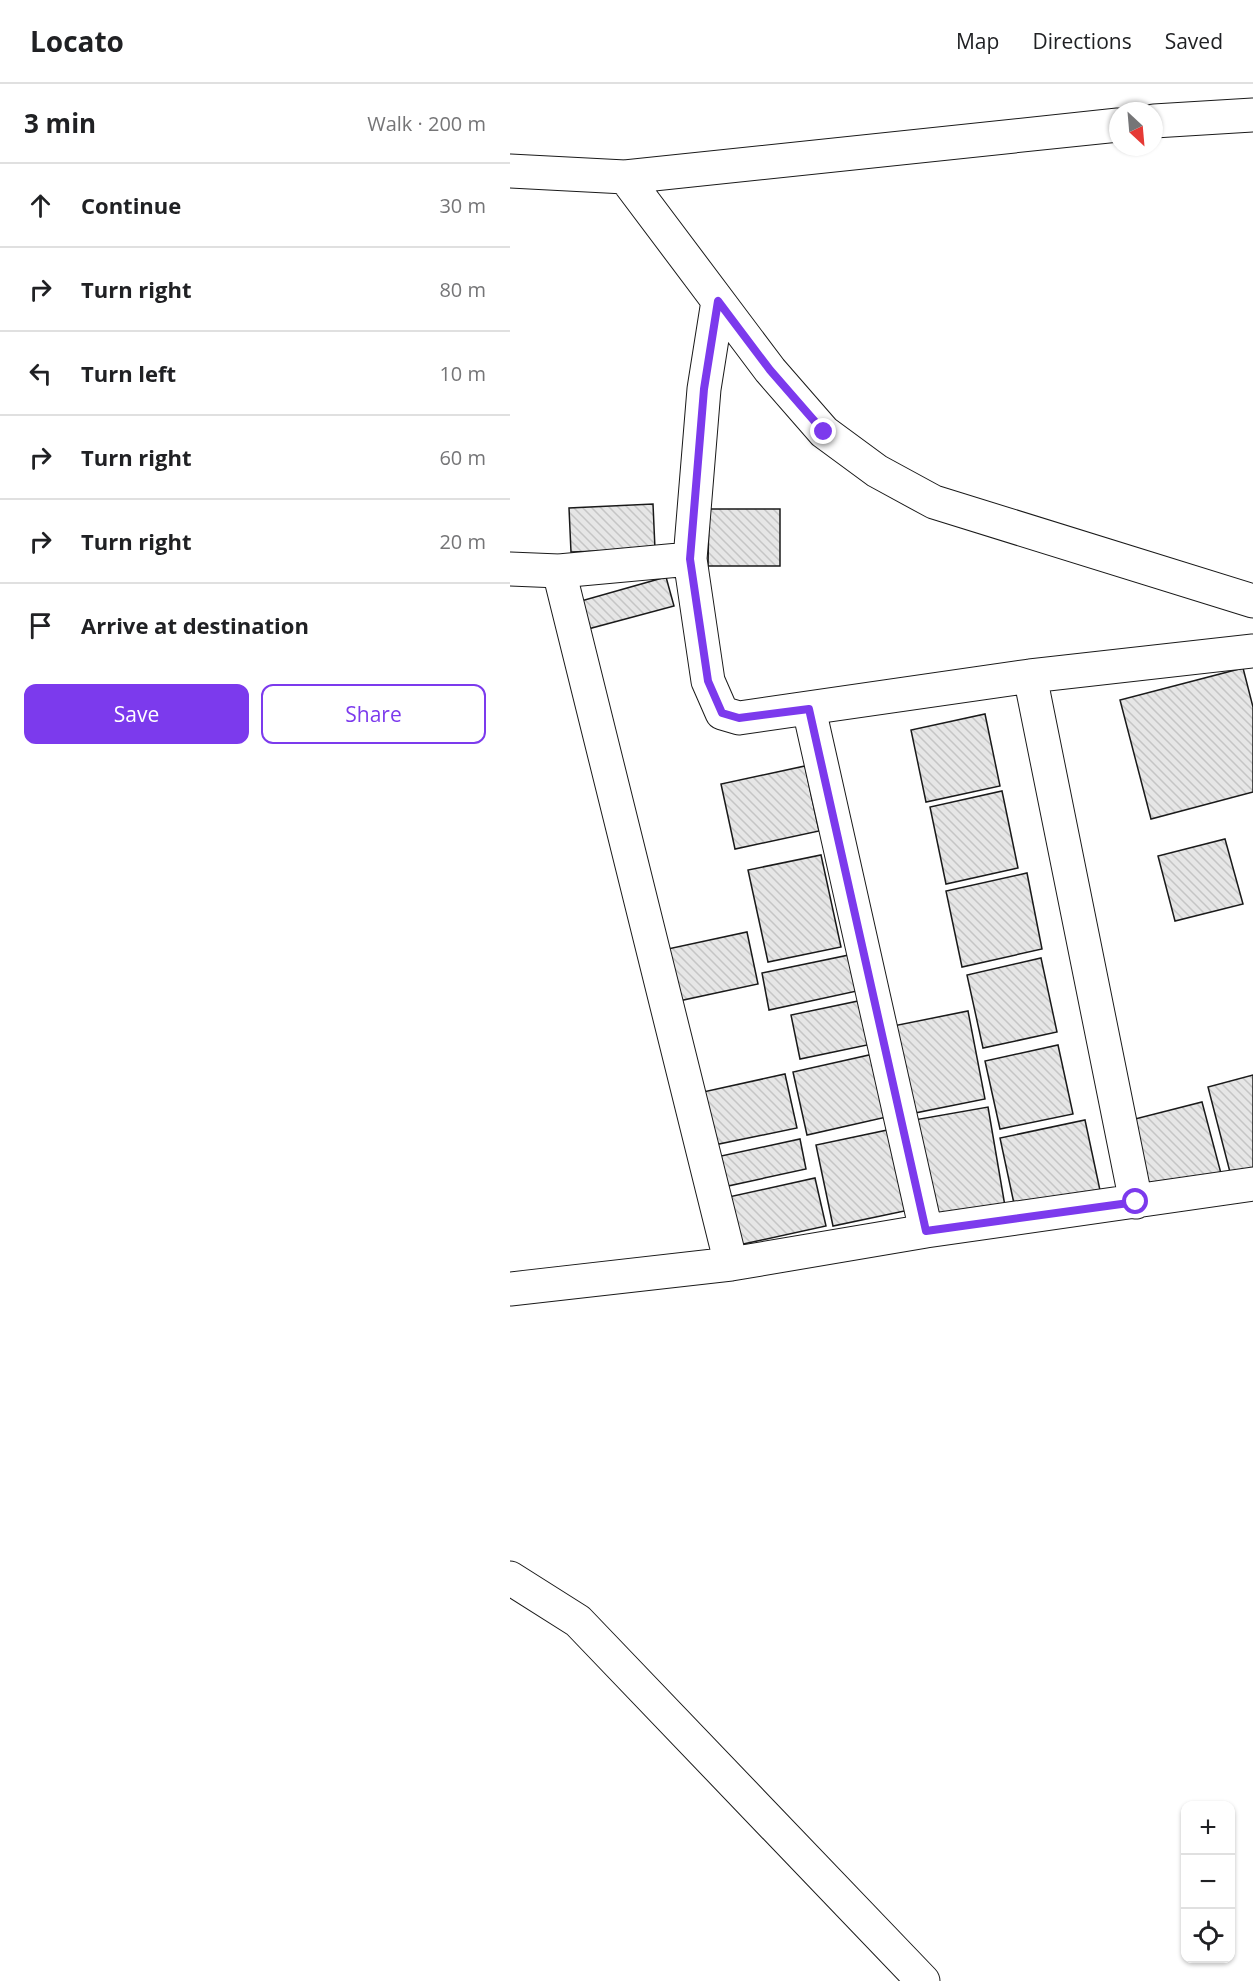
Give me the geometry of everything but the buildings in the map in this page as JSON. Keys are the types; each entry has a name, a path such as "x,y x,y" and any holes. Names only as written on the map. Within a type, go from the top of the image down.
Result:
{"street":[{"path":"1163,120 1253,115"},
{"path":"510,171 625,177 1109,126"},
{"path":"625,177 770,370 824,432 877,471 934,502 1253,601"},
{"path":"718,301 704,389 690,559 708,681 722,713 739,718 1030,676 1253,651"},
{"path":"510,569 559,571 690,559"},
{"path":"559,571 731,1264"},
{"path":"1030,676 1136,1202"},
{"path":"809,709 926,1231"},
{"path":"512,1281 731,1264 926,1231 1253,1184"},
{"path":"510,1578 578,1622 923,1981"}],"route":[{"path":"824,432 770,370 718,301 704,389 690,559 708,681 715,702 722,713 739,718 809,709 926,1231 1136,1202"}]}
